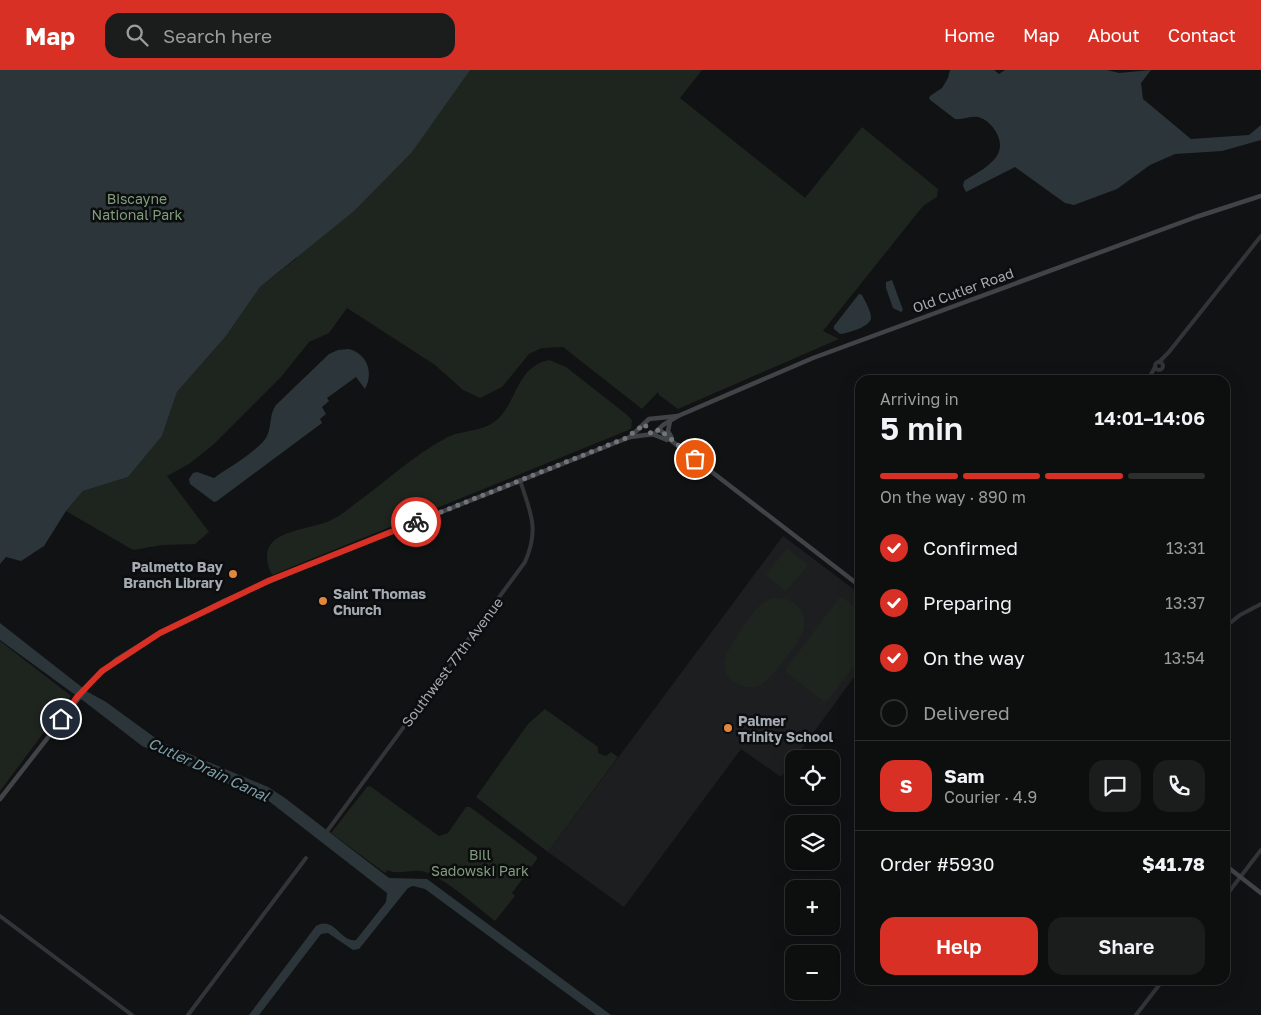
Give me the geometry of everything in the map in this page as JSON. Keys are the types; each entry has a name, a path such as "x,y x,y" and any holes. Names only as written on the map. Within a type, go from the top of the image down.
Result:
{"main road":[{"name":"Old Cutler Road","path":"659,429 678,416 788,368 1196,217 1261,196"},
{"name":"Old Cutler Road","path":"655,419 678,416"},
{"path":"630,436 645,424 648,419 655,419 659,429 672,442 855,582"},
{"path":"670,422 668,431 672,442"},
{"path":"645,424 646,430 651,434 672,442"},
{"path":"0,799 77,697 102,671 124,655 194,616 303,567 630,436 651,434 659,429"},
{"path":"1230,869 1261,893"}],"street":[{"path":"1151,375 1157,368 1162,368 1161,363 1169,352 1261,236"},
{"name":"Southwest 77th Avenue","path":"328,830 523,565 532,544 533,524 520,480"},
{"path":"1230,623 1240,615 1261,604"},
{"path":"1230,890 1261,850"},
{"path":"188,1015 306,858"},
{"path":"0,916 132,1015"},
{"path":"1136,1015 1159,985"}],"shaded area":[{"name":"Palmer Trinity School","path":"783,536 855,590 855,676 801,750 785,750 785,772 781,777 741,749 624,907 548,852"}],"green space":[{"name":"Biscayne National Park","path":"0,70 702,70 680,98 805,198 862,127 938,189 937,197 923,206 823,331 839,339 678,409 659,395 658,392 642,409 563,347 542,348 529,354 502,387 480,398 463,390 435,365 347,308 329,333 309,342 281,377 213,445 189,464 167,476 209,532 195,544 162,545 133,550 66,511 83,491 128,477 162,436 177,392 226,336 260,287 297,258"},
{"path":"549,360 566,367 626,414 632,420 631,429 272,575 267,561 268,550 272,542 290,532 324,523 337,517 411,460 446,438 459,433 480,429 493,423 505,410 519,384 530,369"},
{"path":"787,548 808,565 786,591 766,575"},
{"path":"773,598 787,599 798,606 804,617 803,631 784,660 765,682 755,687 746,687 730,678 725,671 726,656 734,640 753,613"},
{"path":"839,598 843,598 855,607 855,665 828,700 824,701 787,673 786,669"},
{"path":"0,641 71,696 0,791"},
{"name":"Bill Sadowski Park","path":"545,709 598,747 598,753 606,756 611,752 618,757 548,852 476,797 528,724"},
{"name":"Bill Sadowski Park","path":"370,786 439,836 448,833 466,807 470,807 537,857 512,893 515,896 495,921 433,875 420,871 392,872 387,870 385,873 331,833 367,787"}],"water":[{"path":"0,70 470,70 412,152 354,211 260,287 226,336 177,392 162,436 128,477 83,491 66,511 44,546 21,561 6,557 0,564"},
{"path":"950,70 994,70 999,74 1005,70 1107,70 1119,73 1151,70 1141,83 1143,99 1191,139 1249,135 1261,125 1261,140 1222,151 1175,154 1150,165 1117,189 1074,205 1065,203 1015,167 966,192 963,186 964,181 992,162 1000,149 1000,141 994,129 984,119 975,117 955,119 929,99 930,96 942,88"},
{"path":"892,280 903,310 901,312 893,308 886,288 886,282"},
{"path":"859,294 862,295 869,309 870,321 858,329 840,334 834,329 834,326"},
{"path":"349,349 360,355 367,364 369,376 365,389 356,377 327,398 329,401 322,407 326,414 320,419 322,423 217,501 214,502 190,484 189,479 193,473 197,472 214,478 258,447 267,436 272,413 276,405 329,354 338,350"},
{"name":"Cutler Drain Canal","path":"0,623 88,692 106,702 161,742 268,787 389,878 427,879 611,1015 596,1015 425,889 413,886 408,888 359,949 353,950 328,933 321,934 259,1015 249,1015 316,926 328,924 346,938 356,940 386,902 387,893 270,802 142,746 0,640"}],"way so far":[{"path":"416,522 626,438 645,424 645,429 648,432 654,434 659,429 672,442 695,459"}],"place":[{"name":"Palmetto Bay Branch Library","path":"233,574"},
{"name":"Saint Thomas Church","path":"323,601"},
{"name":"Palmer Trinity School","path":"728,728"}],"route":[{"path":"61,719 77,697 102,671 160,633 268,581 416,522"}]}
